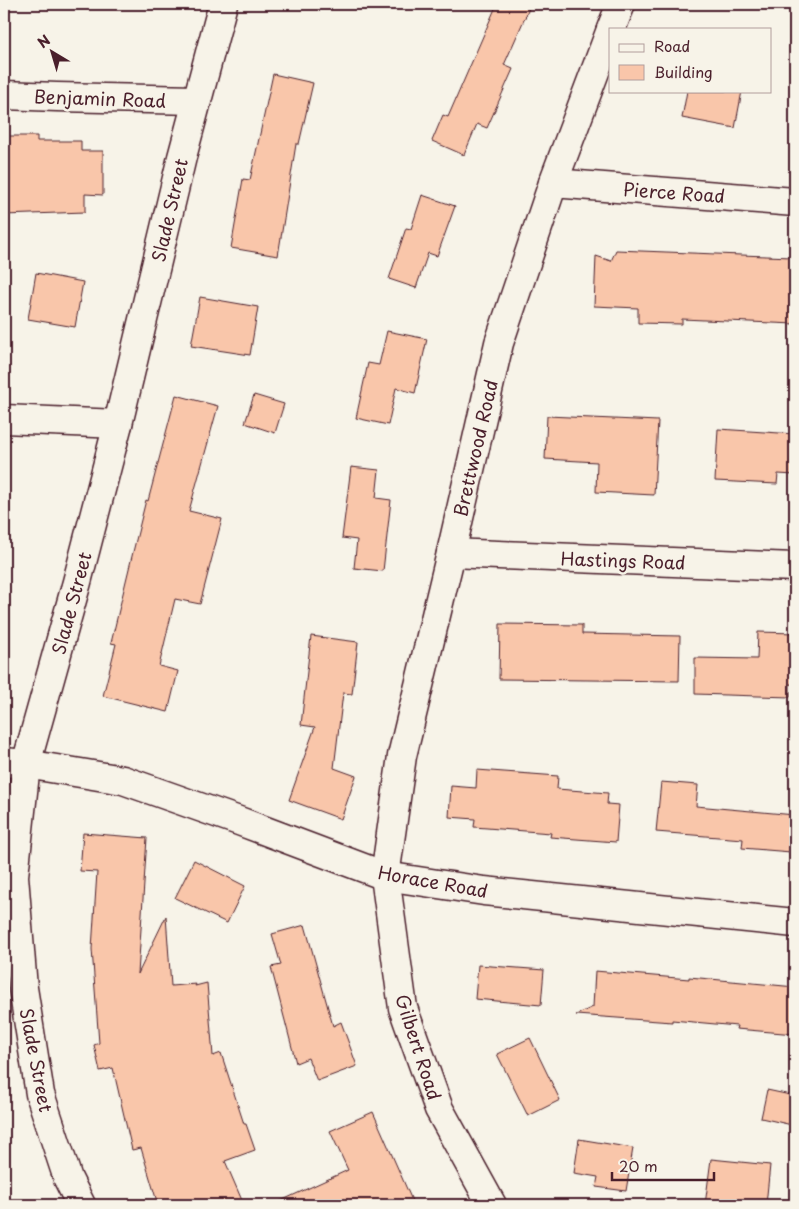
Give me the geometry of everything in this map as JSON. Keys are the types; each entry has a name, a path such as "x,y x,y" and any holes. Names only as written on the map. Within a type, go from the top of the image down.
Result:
{"street":[{"name":"Slade Street","path":"81,1205 68,1179 40,1094 23,988 14,876 15,763 77,582 118,424 196,100 223,4"},
{"name":"Brettwood Road","path":"612,28 621,4"},
{"name":"Brettwood Road","path":"385,876 402,756 499,343 553,183 609,35"},
{"name":"Benjamin Road","path":"4,94 196,100"},
{"name":"Pierce Road","path":"553,183 795,202"},
{"path":"4,419 118,424"},
{"name":"Hastings Road","path":"451,553 795,567"},
{"name":"Horace Road","path":"15,763 123,780 385,876 484,891 795,923"},
{"name":"Gilbert Road","path":"385,876 403,1008 439,1109 492,1205"}],"building":[{"path":"497,4 531,4 504,65 513,69 487,128 477,124 464,155 432,141 443,115 448,117"},
{"path":"273,74 313,83 299,144 296,144 278,256 231,248 243,179 250,180"},
{"path":"687,92 742,92 735,128 682,118"},
{"path":"4,136 37,136 37,141 81,141 81,151 103,151 103,195 85,194 85,212 4,215"},
{"path":"422,195 455,206 437,256 428,253 416,288 389,279 406,228 411,229"},
{"path":"616,250 791,257 790,280 795,280 795,324 682,319 682,324 638,323 638,308 594,306 596,256 611,261"},
{"path":"36,273 83,282 75,327 28,319"},
{"path":"200,297 258,307 250,355 191,346"},
{"path":"387,331 427,339 415,393 396,388 388,425 356,418 368,363 379,365"},
{"path":"176,395 218,406 189,511 222,519 200,604 175,599 159,666 178,671 168,712 103,696 116,644 111,643 133,552"},
{"path":"254,395 284,404 275,433 245,423"},
{"path":"547,416 658,421 654,495 596,492 597,462 545,459"},
{"path":"718,429 795,434 795,475 778,474 777,484 715,481"},
{"path":"351,467 379,470 376,498 391,500 383,571 354,568 357,540 342,538"},
{"path":"500,624 582,625 582,634 680,636 679,681 499,679"},
{"path":"758,632 795,633 795,684 790,684 790,697 695,694 695,658 757,659"},
{"path":"311,636 358,642 352,694 343,693 334,768 356,776 341,819 289,800 315,727 301,725"},
{"path":"477,770 558,776 557,789 608,793 607,804 619,805 616,842 550,837 551,833 474,827 475,819 449,817 451,786 476,788"},
{"path":"661,782 698,785 696,806 795,815 795,841 792,841 791,852 742,848 743,839 656,832"},
{"path":"83,833 147,838 138,974 166,916 171,986 196,984 195,986 207,983 213,1056 221,1053 244,1124 246,1124 255,1150 225,1161 244,1205 158,1205 141,1148 132,1150 113,1068 100,1071 94,1045 99,1043 92,949 97,872 80,871"},
{"path":"194,860 245,886 227,923 175,898"},
{"path":"305,925 333,1026 341,1022 357,1066 317,1081 308,1058 296,1063 271,967 281,965 272,934"},
{"path":"478,965 544,970 541,1005 475,999"},
{"path":"595,971 689,979 689,977 795,987 795,1034 736,1029 737,1026 672,1020 672,1022 576,1015 593,1007"},
{"path":"530,1038 560,1100 528,1116 497,1054"},
{"path":"767,1090 795,1096 792,1125 761,1118"},
{"path":"373,1112 414,1205 272,1205 348,1170 330,1131"},
{"path":"579,1139 633,1148 626,1191 596,1187 598,1177 574,1173"},
{"path":"711,1159 770,1165 766,1205 705,1205"}]}
